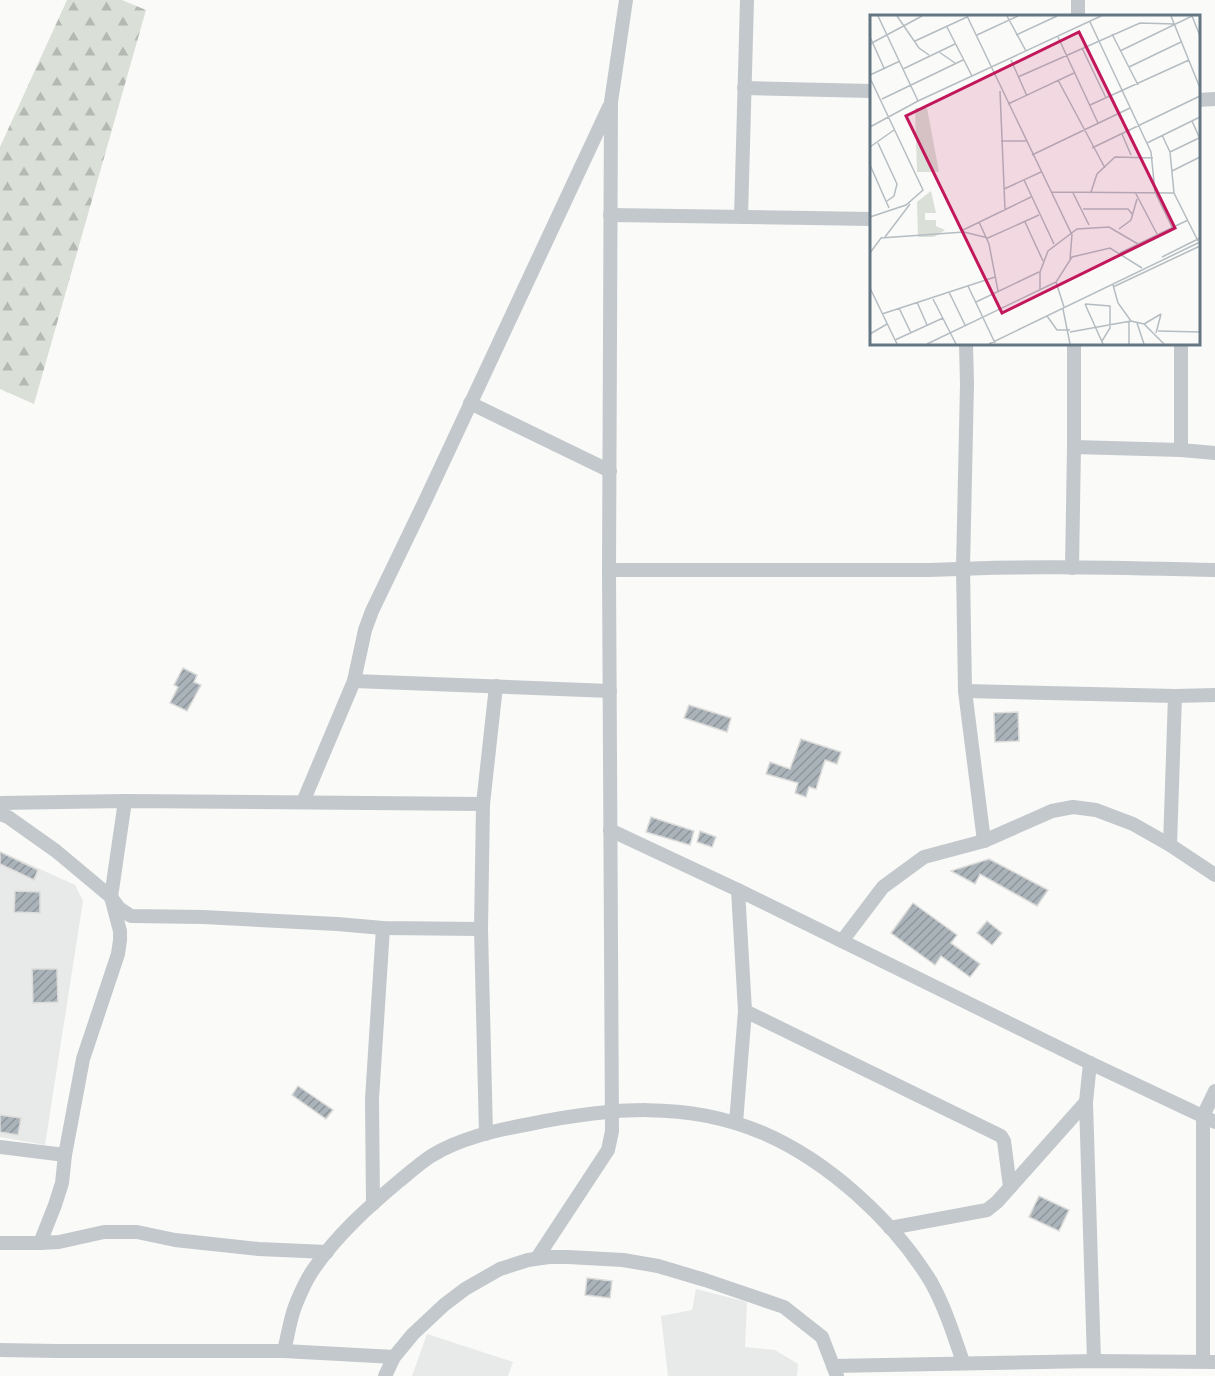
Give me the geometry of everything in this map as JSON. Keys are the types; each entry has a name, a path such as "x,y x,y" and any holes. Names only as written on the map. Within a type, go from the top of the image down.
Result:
{"street":[{"path":"537,1258 608,1150 612,1131 609,570 611,102 626,0"},
{"path":"741,217 747,0"},
{"path":"744,88 870,91"},
{"path":"1200,100 1215,99"},
{"path":"303,802 354,681 365,630 372,611 611,102"},
{"path":"610,215 870,219"},
{"path":"966,345 963,568 965,691 984,842"},
{"path":"1072,568 1074,345"},
{"path":"1181,345 1181,450"},
{"path":"470,403 610,471"},
{"path":"1074,447 1215,453"},
{"path":"609,570 963,568 1215,570"},
{"path":"354,681 610,691"},
{"path":"486,1134 481,928 483,804 496,686"},
{"path":"965,691 1215,695"},
{"path":"1170,845 1175,696"},
{"path":"0,803 125,801 483,804"},
{"path":"40,1244 62,1183 83,1059 118,954 120,931 111,897 125,801"},
{"path":"842,941 883,887 924,856 984,842 1052,812 1073,807 1096,810 1133,824 1215,874"},
{"path":"0,814 34,834 56,851 111,897 119,908 131,916 203,917 383,928 481,928"},
{"path":"610,830 1209,1119"},
{"path":"736,1123 745,1011 738,890"},
{"path":"373,1204 372,1100 383,928"},
{"path":"745,1011 1001,1136 1004,1141 1010,1187"},
{"path":"1090,1063 1086,1102 1094,1361"},
{"path":"385,1376 394,1357 413,1334 465,1289 500,1269 528,1260 549,1257 623,1260 658,1266 784,1307 822,1337 835,1371 963,1362 1209,1361 1209,1119 1215,1091"},
{"path":"890,1228 987,1210 997,1203 1086,1102"},
{"path":"284,1351 292,1313 312,1272 327,1252 351,1224 431,1156 486,1134 537,1122 613,1110 662,1110 736,1123 764,1133 820,1165 872,1209 905,1244 932,1284 951,1325 963,1362"},
{"path":"0,1147 65,1155"},
{"path":"0,1243 40,1244 104,1232 137,1232 175,1240 259,1249 327,1252"},
{"path":"0,1350 284,1351 394,1357"}],"shaded area":[{"path":"0,851 75,885 83,901 45,1145 0,1137"},
{"path":"696,1289 747,1302 745,1347 775,1350 798,1364 797,1376 668,1376 661,1316 692,1310"},
{"path":"427,1334 513,1362 508,1376 412,1376"}],"green space":[{"path":"67,0 122,0 146,10 34,404 0,389 0,147"}],"building":[{"path":"183,668 197,675 194,682 201,685 187,711 170,703 178,687 174,685"},
{"path":"689,705 731,718 727,732 684,718"},
{"path":"1018,712 1019,741 995,742 994,713"},
{"path":"801,739 841,752 837,764 825,760 816,789 809,787 806,797 795,793 798,783 766,774 770,762 790,769"},
{"path":"651,817 694,831 690,845 646,832"},
{"path":"700,831 716,837 712,847 697,842"},
{"path":"0,852 38,870 34,880 0,864"},
{"path":"989,859 1048,890 1037,906 980,874 975,884 951,871"},
{"path":"15,891 40,892 40,913 14,912"},
{"path":"913,903 957,935 951,943 980,964 970,977 941,956 935,965 891,933"},
{"path":"987,921 1002,933 992,945 977,933"},
{"path":"32,969 57,969 58,1002 33,1003"},
{"path":"298,1086 333,1110 326,1119 292,1095"},
{"path":"0,1115 21,1118 18,1135 0,1132"},
{"path":"1039,1196 1069,1210 1059,1231 1029,1217"},
{"path":"587,1278 612,1281 610,1298 585,1295"}]}
